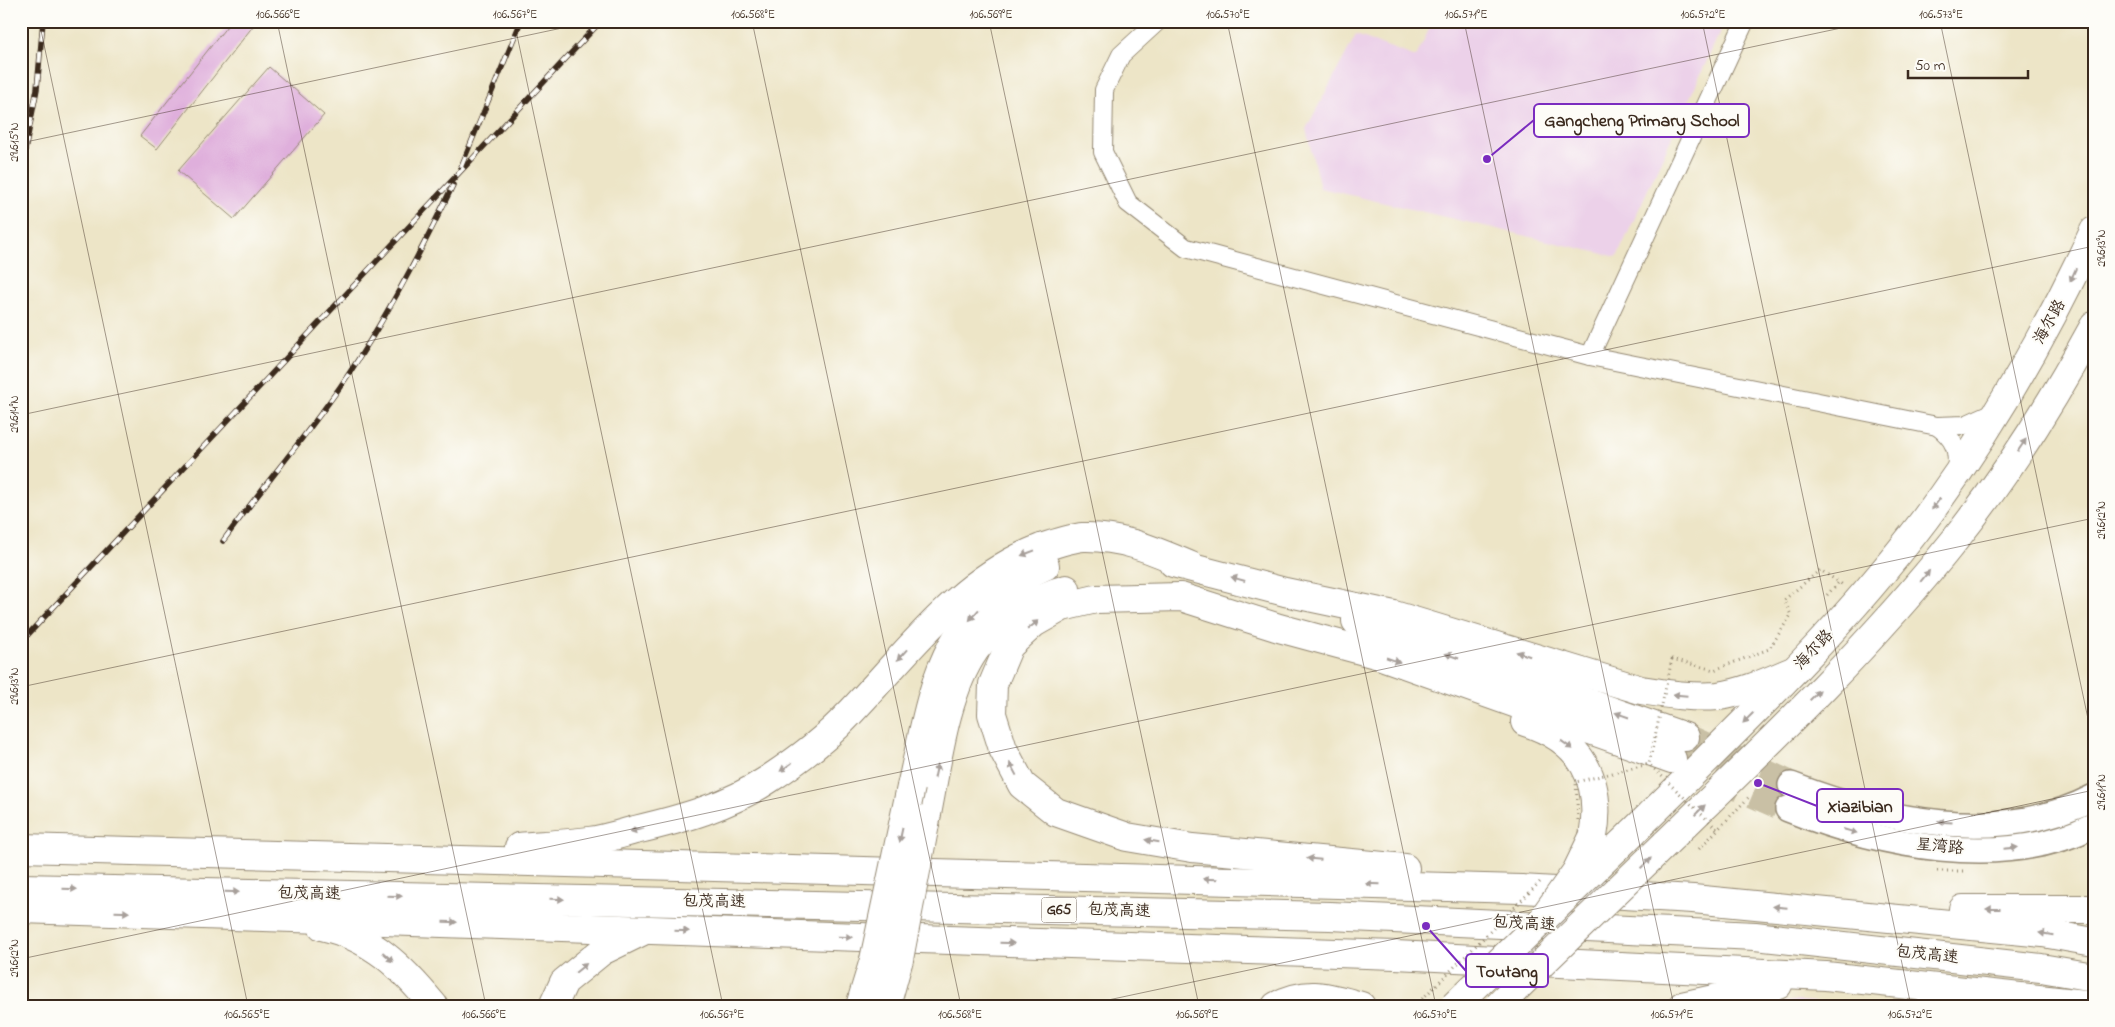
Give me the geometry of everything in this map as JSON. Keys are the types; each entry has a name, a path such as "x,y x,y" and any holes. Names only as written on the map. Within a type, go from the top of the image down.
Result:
{"main road":[{"name":"海尔路","path":"1439,1006 1463,997 1546,914 1632,833 1795,670 1892,560 1954,479 1998,410 2064,297 2094,231"},
{"name":"海尔路","path":"1498,1006 1840,670 1916,587 1987,498 2026,440 2094,326"},
{"path":"21,844 143,842 517,847 590,841 681,820 727,802 768,780 810,750 848,716 912,643 964,594 997,569 1018,557 1052,544 1082,537 1128,541 1192,566"},
{"path":"886,1006 886,959 911,787 940,670 958,633 977,610 1005,587 1026,574 1056,561 1084,555 1126,554 1192,566 1285,592 1394,615 1641,690 1682,696 1719,696 1751,687 1795,670"},
{"path":"860,1006 886,959 926,819 948,718 960,678 976,650 994,629 1024,605 1056,591 1095,582 1133,583 1279,628 1379,655 1668,753"},
{"path":"1285,592 1668,753"},
{"path":"1181,597 1096,599 1062,607 1034,622 1009,646 994,684 992,714 1003,749 1022,785 1056,812 1127,836 1192,848 1609,885 1692,899"},
{"path":"1279,628 1374,673 1530,724 1553,735 1574,750 1588,770 1598,813 1586,828 1576,872 1546,914"},
{"name":"包茂高速","path":"21,848 1357,884 1692,899 2042,933 2094,942"},
{"name":"包茂高速","path":"21,888 1349,917 1756,936 2041,968 2094,978"},
{"path":"1811,910 2094,908"},
{"path":"21,909 279,916 1395,955 1826,976 2094,1005"},
{"path":"279,916 343,931 382,952 413,980 434,1006"},
{"path":"553,1006 564,982 602,951 646,929"},
{"path":"1682,1006 1749,990 1826,976"},
{"path":"1276,1006 1297,996 1317,995 1361,1006"}],"street":[{"path":"1158,21 1121,55 1104,90 1104,152 1128,203 1186,248 1590,356 1937,426 1965,425 1998,410"},
{"path":"1590,356 1746,21"},
{"path":"1937,426 1948,434 1957,450 1954,479"},
{"name":"星湾路","path":"2094,797 2074,807 2023,821 1981,824 1926,821 1878,813 1833,801 1789,797 1828,825 1873,838 1927,847 1983,850 2029,846 2094,825"}],"path":[{"path":"1717,829 1668,753 1672,658 1714,670 1769,649 1791,615 1784,600 1820,570 1839,582"},
{"path":"1586,828 1576,782 1668,753"},
{"path":"1699,849 1750,796"},
{"path":"1415,1006 1545,877"}],"shaded area":[{"path":"1433,21 1725,21 1617,257 1320,188 1306,129 1356,35 1416,57"},
{"path":"1796,1001 1879,1005 1887,1006 1744,1006"}],"building":[{"path":"231,21 257,21 157,149 140,136"},
{"path":"269,67 324,115 234,219 178,171"}],"tunnel":[{"path":"1685,737 1791,785"},
{"path":"1676,760 1788,809"}],"railway":[{"path":"21,171 37,89 43,21"},
{"path":"461,167 521,21"},
{"path":"21,642 601,21"},
{"path":"223,541 311,426 356,363 401,288 453,185"}],"place":[{"name":"Gangcheng Primary School","path":"1487,159"},
{"name":"Xiazibian","path":"1758,783"},
{"name":"Toutang","path":"1426,926"}]}
